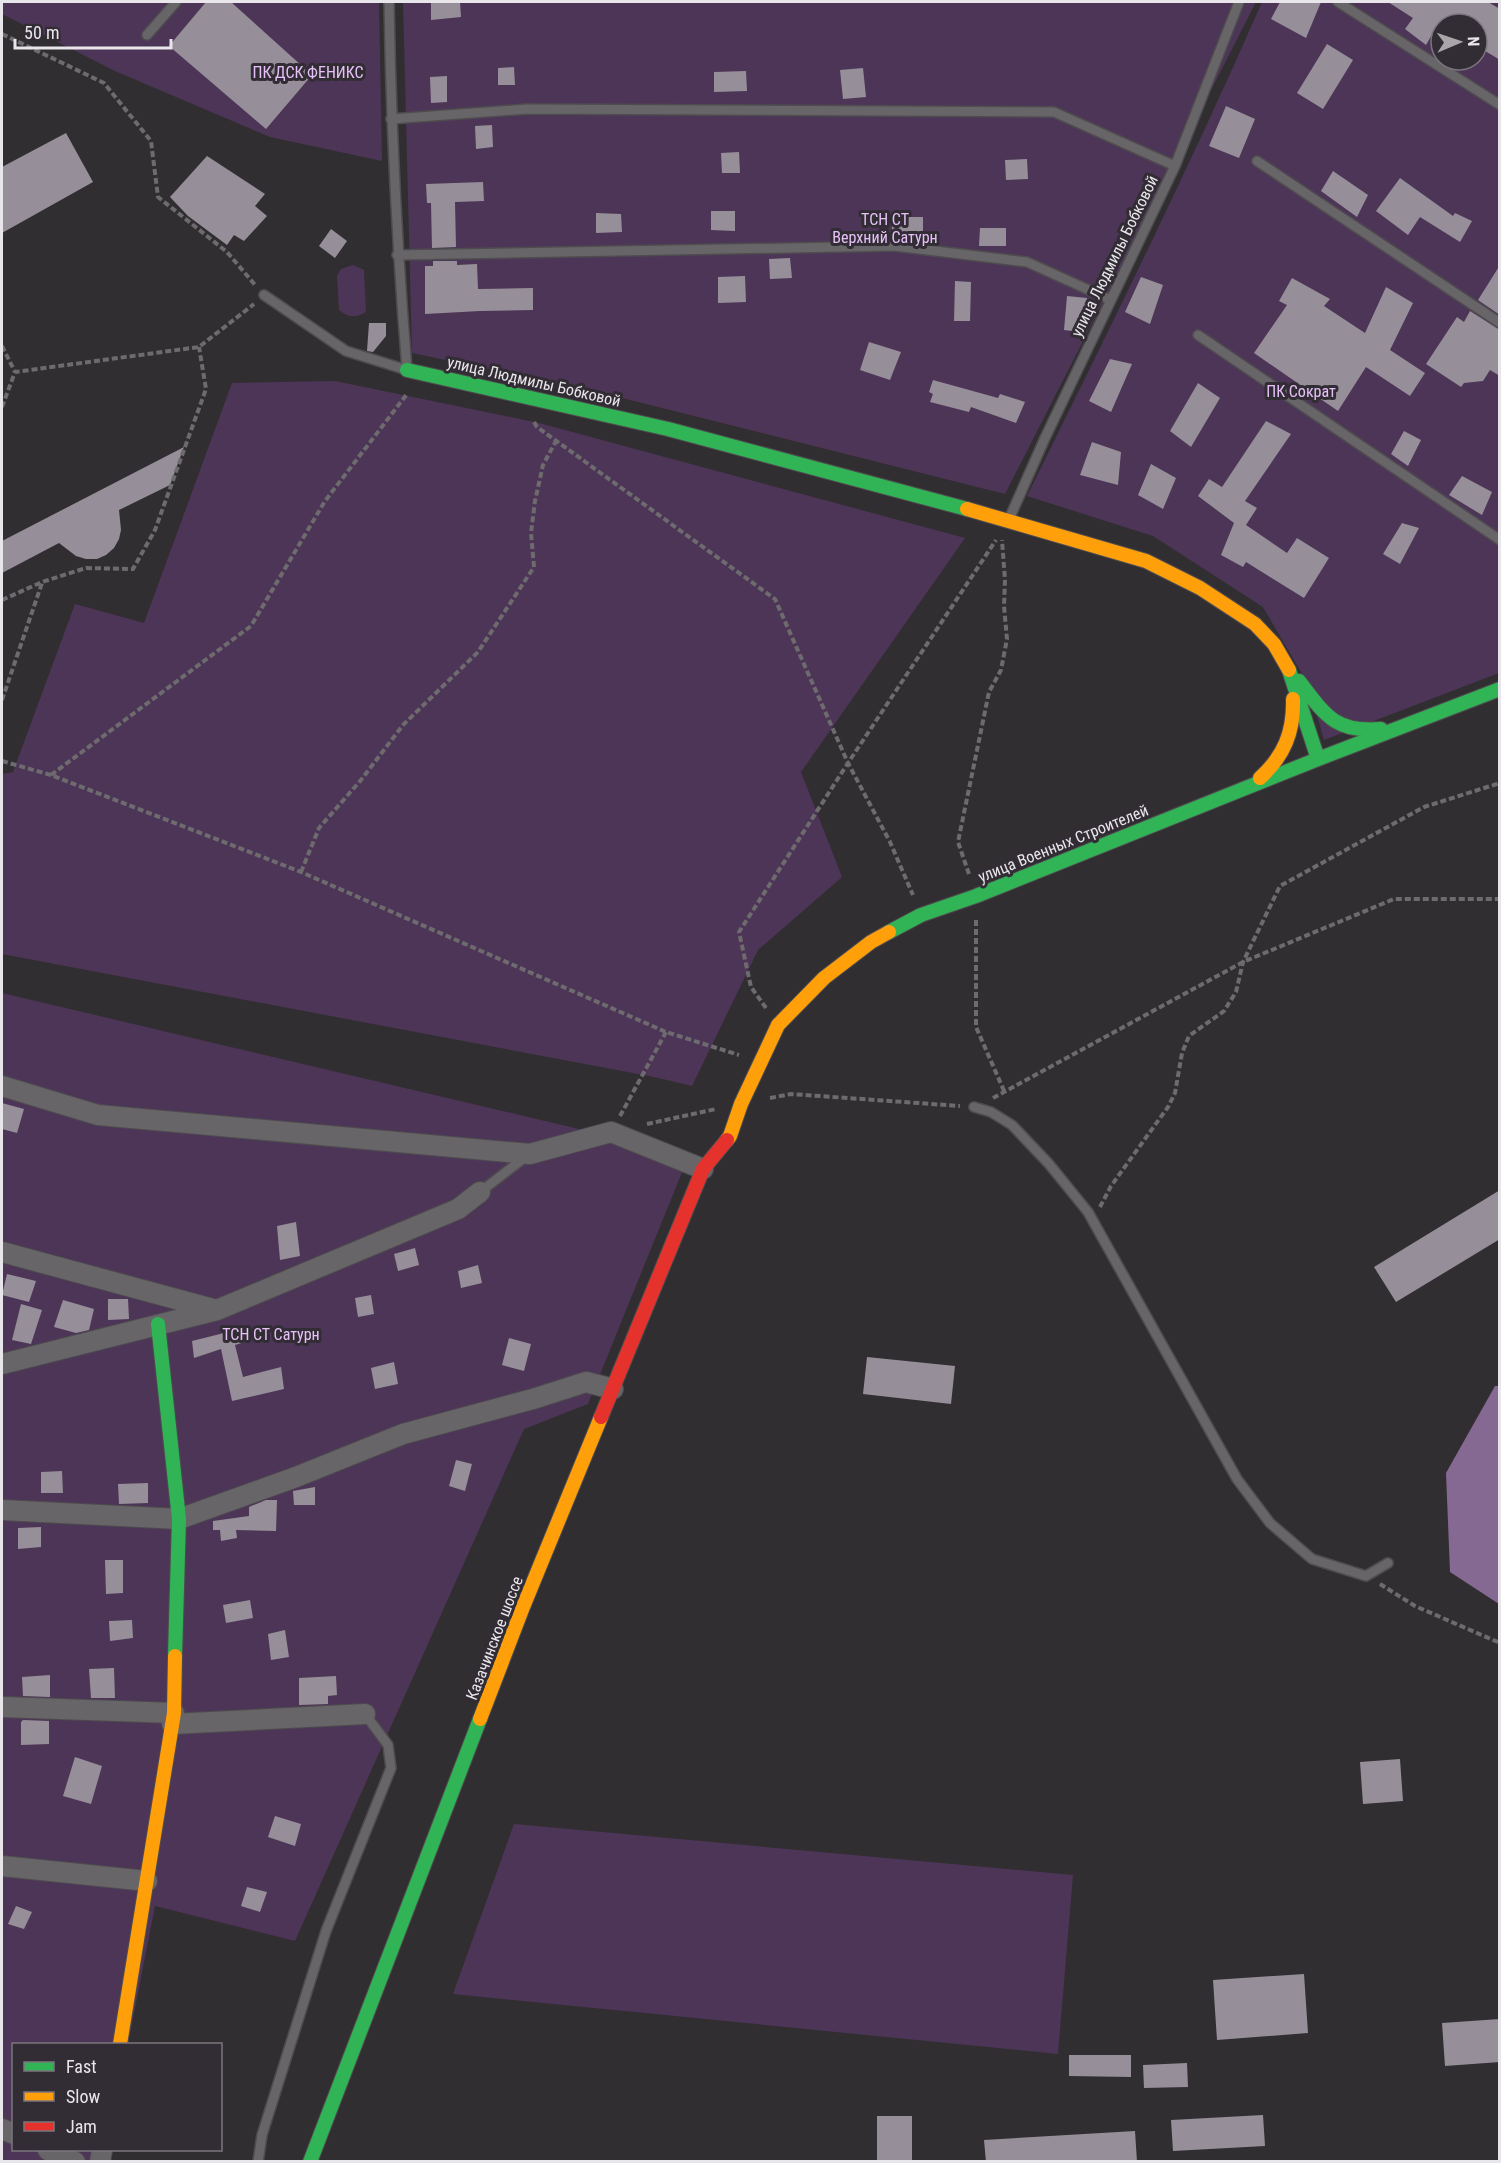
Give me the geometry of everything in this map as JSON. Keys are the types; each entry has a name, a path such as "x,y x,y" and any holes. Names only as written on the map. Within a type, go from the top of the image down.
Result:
{"main road":[{"name":"улица Людмилы Бобковой","path":"407,369 668,429 1009,520 1146,561 1200,588 1255,624 1274,644 1290,671 1318,759"},
{"path":"1290,671 1320,707 1344,728 1360,731 1400,728"},
{"path":"1251,786 1282,756 1291,735 1294,719 1290,671"},
{"name":"улица Военных Строителей","path":"730,1136 741,1104 778,1025 824,978 870,942 921,915 976,896 1500,689"},
{"name":"Казачинское шоссе","path":"310,2162 523,1607 703,1169 730,1136"},
{"path":"120,2043 173,1719 179,1519 158,1324"}],"street":[{"path":"2,1086 98,1115 530,1154 611,1132 703,1169"},
{"path":"2,1364 217,1310 458,1209 480,1192"},
{"path":"2,1252 217,1310"},
{"path":"2,1510 179,1519 296,1477 403,1434 533,1399 586,1382 613,1389"},
{"path":"2,1707 173,1719 365,1714"},
{"path":"2,1866 147,1881"},
{"path":"50,2151 75,2162"}],"lane":[{"path":"147,35 176,2"},
{"path":"264,295 346,351 407,369 397,255 389,2"},
{"name":"улица Людмилы Бобковой","path":"1009,520 1045,438 1175,166 1239,2"},
{"path":"1338,2 1500,105"},
{"path":"391,119 527,109 1054,112 1175,166"},
{"path":"1257,160 1500,323"},
{"path":"397,255 894,246 1027,262 1111,300"},
{"path":"1198,335 1500,540"},
{"path":"974,1107 991,1112 1012,1125 1069,1186 1094,1223 1237,1479 1270,1523 1312,1559 1366,1576 1389,1563"},
{"path":"480,1192 530,1154"},
{"path":"258,2162 262,2134 326,1931 391,1768 388,1745 365,1714"}],"path":[{"path":"2,34 104,83 151,141 158,197 227,252 264,295 199,347 15,372"},
{"path":"2,346 15,372 2,407"},
{"path":"2,600 42,582 86,568 133,569 155,530 206,389 199,347"},
{"path":"51,775 251,626 325,501 411,389"},
{"path":"529,414 537,427 775,599 848,763 890,842 921,915"},
{"path":"301,872 319,828 361,780 403,725 478,652 534,567 531,533 534,501 543,465 556,441"},
{"path":"778,1025 751,987 739,932 1002,531 1007,639 1001,670 989,692 958,842 976,896 976,1027 1005,1093"},
{"path":"2,700 42,582"},
{"path":"2,761 51,775 301,872 666,1032 760,1062"},
{"path":"1094,1223 1112,1186 1168,1107 1175,1093 1182,1053 1189,1036 1224,1011 1236,992 1243,962 1280,886 1424,807 1500,783"},
{"path":"644,1125 791,1094 974,1107 1005,1093 1243,962 1394,899 1500,899"},
{"path":"611,1132 666,1032"},
{"path":"1366,1576 1415,1606 1500,1643"}],"green space":[{"name":"ПК ДСК ФЕНИКС","path":"2,2 379,2 382,161 270,137 115,71 2,14"},
{"name":"ТСН СТ Верхний Сатурн","path":"403,2 1256,2 1005,494 590,390 412,353"},
{"name":"ПК Сократ","path":"1262,2 1499,2 1499,673 1324,740 1308,684 1263,607 1153,536 1027,496 1206,127"},
{"path":"353,265 364,270 366,312 352,316 339,310 337,276 341,269"},
{"path":"335,381 539,423 965,538 801,772 842,877 758,950 692,1086 2,954 2,774 13,772 75,604 144,623 232,383"},
{"name":"ТСН СТ Сатурн","path":"2,993 689,1155 588,1404 524,1429 295,1941 155,1906 128,2043 12,2043 12,2151 109,2151 106,2161 2,2162"},
{"path":"514,1824 1073,1875 1058,2054 453,1994"}],"shaded area":[{"path":"1495,1386 1500,1386 1499,1604 1450,1572 1446,1473"}],"building":[{"path":"206,2 231,2 312,75 266,129 169,46"},
{"path":"431,2 460,2 461,17 431,20"},
{"path":"1280,2 1321,2 1306,38 1271,19"},
{"path":"1388,2 1488,2 1500,9 1500,60 1489,53 1489,12 1429,12 1429,40 1426,45 1405,29 1413,18"},
{"path":"1327,44 1353,60 1323,109 1297,93"},
{"path":"514,67 515,85 498,85 498,68"},
{"path":"863,68 866,97 843,99 840,70"},
{"path":"746,71 747,91 714,92 714,72"},
{"path":"447,76 447,102 431,103 430,77"},
{"path":"1226,106 1255,119 1239,158 1209,146"},
{"path":"492,125 493,147 476,149 475,126"},
{"path":"66,133 93,182 2,233 2,167"},
{"path":"739,152 740,173 722,173 721,153"},
{"path":"207,156 265,194 255,206 267,216 244,241 234,235 227,245 188,216 170,197"},
{"path":"1027,159 1028,179 1006,180 1005,160"},
{"path":"1333,171 1368,195 1357,217 1321,191"},
{"path":"1400,178 1453,216 1455,213 1472,221 1460,242 1420,217 1408,235 1376,211"},
{"path":"483,182 484,201 455,202 456,247 432,248 431,203 427,203 426,184"},
{"path":"711,211 735,211 735,231 711,230"},
{"path":"596,213 621,214 622,232 596,233"},
{"path":"892,217 923,217 923,238 892,238"},
{"path":"980,228 1006,228 1006,246 979,246"},
{"path":"331,229 347,241 335,258 319,246"},
{"path":"790,258 792,278 770,279 769,259"},
{"path":"433,261 457,261 457,265 477,264 478,289 533,288 533,310 425,314 425,266 433,266"},
{"path":"1500,265 1500,315 1478,300"},
{"path":"745,276 746,302 718,303 718,277"},
{"path":"1141,277 1163,285 1150,324 1125,312"},
{"path":"1292,278 1330,299 1324,306 1365,333 1386,287 1413,303 1390,350 1425,373 1410,396 1366,367 1338,411 1254,353 1287,305 1279,301"},
{"path":"955,281 971,282 970,321 954,321"},
{"path":"1067,296 1087,298 1082,332 1064,330"},
{"path":"1470,311 1500,330 1500,376 1490,370 1483,381 1464,383 1461,387 1426,364 1457,317 1464,322"},
{"path":"369,323 386,323 386,336 373,352 367,351"},
{"path":"869,342 901,352 890,380 860,370"},
{"path":"1110,359 1132,364 1111,412 1089,401"},
{"path":"933,380 998,398 1000,394 1025,402 1016,423 971,407 969,412 930,402 933,394 929,392"},
{"path":"1198,383 1220,398 1191,447 1170,431"},
{"path":"1266,421 1291,434 1245,501 1257,508 1246,525 1287,553 1297,538 1329,558 1304,598 1246,562 1243,567 1221,555 1234,523 1198,496 1209,479 1222,487"},
{"path":"1404,431 1421,440 1408,466 1391,454"},
{"path":"1092,442 1121,452 1118,485 1080,475"},
{"path":"184,447 170,485 119,510 121,530 119,539 106,555 97,559 86,559 76,556 59,543 2,573 2,541"},
{"path":"1151,464 1176,478 1163,509 1138,495"},
{"path":"1462,476 1492,492 1482,515 1449,495"},
{"path":"1402,523 1419,528 1400,564 1383,554"},
{"path":"2,1103 24,1109 17,1133 2,1129"},
{"path":"1500,1190 1500,1239 1396,1302 1374,1267"},
{"path":"296,1222 300,1256 280,1260 277,1226"},
{"path":"415,1248 419,1265 398,1271 394,1254"},
{"path":"478,1265 482,1283 461,1288 458,1271"},
{"path":"7,1274 36,1281 29,1302 2,1295"},
{"path":"371,1295 374,1314 358,1317 355,1298"},
{"path":"108,1299 128,1299 129,1319 108,1320"},
{"path":"63,1300 94,1309 89,1330 76,1333 54,1327"},
{"path":"21,1304 42,1310 31,1344 12,1340"},
{"path":"244,1328 248,1341 235,1345 243,1377 281,1367 284,1389 232,1401 221,1349 194,1358 192,1341"},
{"path":"509,1338 531,1344 524,1371 502,1365"},
{"path":"867,1357 955,1366 951,1404 863,1394"},
{"path":"394,1362 398,1384 375,1389 371,1368"},
{"path":"456,1460 472,1464 465,1491 449,1486"},
{"path":"62,1471 63,1493 41,1493 41,1472"},
{"path":"148,1483 148,1503 119,1504 118,1484"},
{"path":"315,1487 315,1505 294,1505 293,1491"},
{"path":"266,1500 277,1500 276,1531 236,1530 237,1538 221,1541 220,1530 213,1530 213,1521 249,1516 249,1507"},
{"path":"41,1527 41,1547 18,1549 18,1528"},
{"path":"105,1560 123,1560 123,1593 106,1594"},
{"path":"250,1600 253,1618 226,1623 223,1605"},
{"path":"132,1620 133,1638 110,1641 109,1621"},
{"path":"285,1630 289,1657 271,1660 268,1634"},
{"path":"114,1668 115,1698 91,1698 89,1669"},
{"path":"50,1675 50,1697 23,1696 22,1677"},
{"path":"336,1676 337,1695 328,1696 328,1704 299,1705 299,1678"},
{"path":"23,1720 49,1721 49,1744 21,1745 21,1722"},
{"path":"75,1757 102,1766 91,1804 63,1796"},
{"path":"1400,1759 1403,1801 1363,1804 1360,1762"},
{"path":"275,1816 301,1824 295,1846 268,1837"},
{"path":"247,1887 267,1892 260,1912 241,1906"},
{"path":"16,1906 32,1912 24,1929 8,1924"},
{"path":"1304,1974 1308,2033 1217,2040 1213,1980"},
{"path":"1500,2019 1500,2062 1445,2066 1442,2023"},
{"path":"1069,2055 1131,2055 1131,2077 1069,2076"},
{"path":"1187,2063 1188,2087 1144,2088 1143,2065"},
{"path":"1263,2115 1265,2146 1173,2151 1171,2120"},
{"path":"877,2116 912,2116 912,2162 877,2162"},
{"path":"1135,2131 1137,2162 986,2162 984,2140"}],"traffic: fast":[{"path":"407,370 668,429 967,509"},
{"path":"1289,670 1318,759"},
{"path":"1299,681 1324,712 1342,725 1352,728 1381,729"},
{"path":"889,932 921,915 976,896 1500,689"},
{"path":"158,1324 179,1519 175,1656"},
{"path":"310,2162 480,1719"}],"traffic: slow":[{"path":"967,509 1146,561 1200,588 1255,624 1274,644 1289,670"},
{"path":"1260,778 1275,761 1286,743 1292,722 1293,699"},
{"path":"727,1140 778,1025 824,978 871,942 889,932"},
{"path":"480,1719 601,1417"},
{"path":"120,2043 174,1713 175,1656"}],"traffic: jam":[{"path":"601,1417 703,1169 727,1140"}]}
